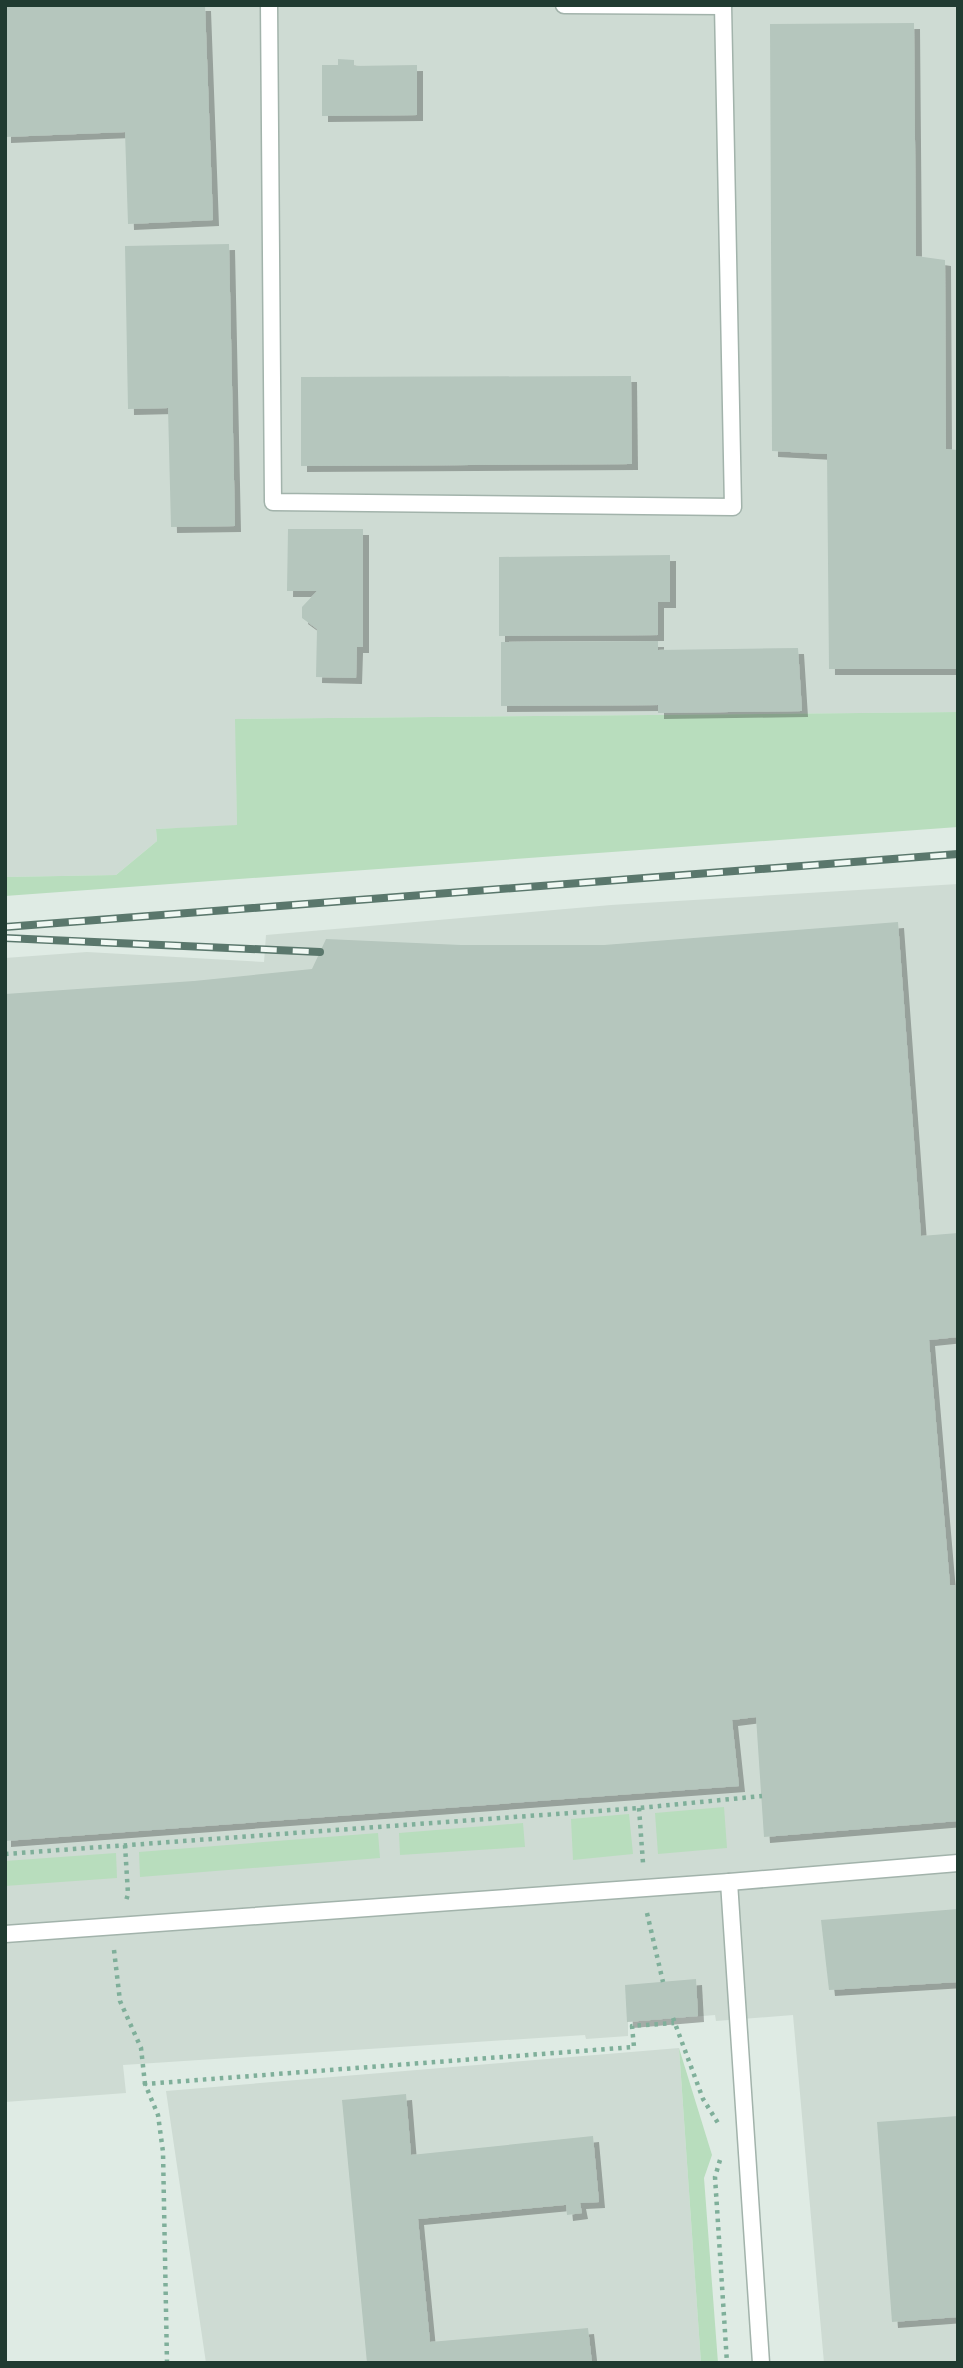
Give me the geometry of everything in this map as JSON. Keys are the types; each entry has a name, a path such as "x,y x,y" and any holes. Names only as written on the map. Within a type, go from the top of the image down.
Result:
{"lane":[{"path":"269,5 274,502 733,507 723,6 564,5"},
{"path":"5,1934 958,1863"},
{"path":"729,1882 761,2363"}],"path":[{"path":"5,1854 639,1808 762,1796"},
{"path":"125,1845 128,1895 113,1940 120,2001 141,2049 145,2084 158,2115 163,2152 167,2363"},
{"path":"145,2084 634,2046 632,2026 673,2021 703,2099 717,2122 719,2134"},
{"path":"721,2157 715,2178 726,2363"}],"shaded area":[{"path":"5,5 958,5 958,712 236,719 237,826 156,829 157,841 116,875 5,877"},
{"path":"958,884 958,2363 824,2363 793,2015 716,2021 715,2015 628,2022 628,2036 586,2039 585,2035 123,2065 126,2093 5,2102 5,958 87,952 264,962 266,935 611,905"},
{"path":"679,2048 701,2363 206,2363 166,2091"}],"green space":[{"path":"958,712 958,827 5,896 5,877 116,875 157,841 156,829 237,825 235,719"},
{"path":"724,1807 727,1848 658,1854 655,1813"},
{"path":"629,1814 633,1854 573,1860 571,1819"},
{"path":"523,1823 525,1847 400,1855 399,1833"},
{"path":"378,1833 380,1858 140,1877 139,1852"},
{"path":"116,1853 117,1878 5,1886 5,1861"},
{"path":"679,2048 712,2155 704,2178 718,2363 701,2363"}],"building":[{"path":"5,5 205,5 213,220 128,224 125,132 5,137"},
{"path":"914,23 916,256 945,260 946,449 958,450 958,669 829,669 827,454 772,451 770,24"},
{"path":"338,59 354,60 354,66 417,65 417,115 322,116 322,65 338,65"},
{"path":"229,244 235,526 171,527 168,408 128,409 125,246"},
{"path":"631,376 632,464 301,466 301,377"},
{"path":"288,529 363,529 363,647 357,647 356,678 316,677 317,629 302,618 302,607 317,591 287,591"},
{"path":"670,555 670,602 658,602 658,635 499,636 499,557"},
{"path":"658,641 658,650 798,648 802,711 658,713 658,705 501,706 501,642"},
{"path":"898,922 921,1236 958,1233 958,1337 929,1340 950,1585 958,1585 958,1821 764,1837 756,1717 732,1720 739,1786 5,1841 5,994 194,981 312,969 326,939 461,945 604,945"},
{"path":"958,1909 958,1982 829,1990 821,1920"},
{"path":"696,1979 698,2016 627,2022 625,1985"},
{"path":"406,2094 411,2155 593,2136 599,2202 580,2203 582,2213 567,2215 564,2205 418,2219 430,2342 588,2328 592,2363 367,2363 342,2100"},
{"path":"958,2116 958,2317 892,2322 877,2122"}],"railway":[{"path":"5,927 958,854"},
{"path":"5,938 320,952"}]}
